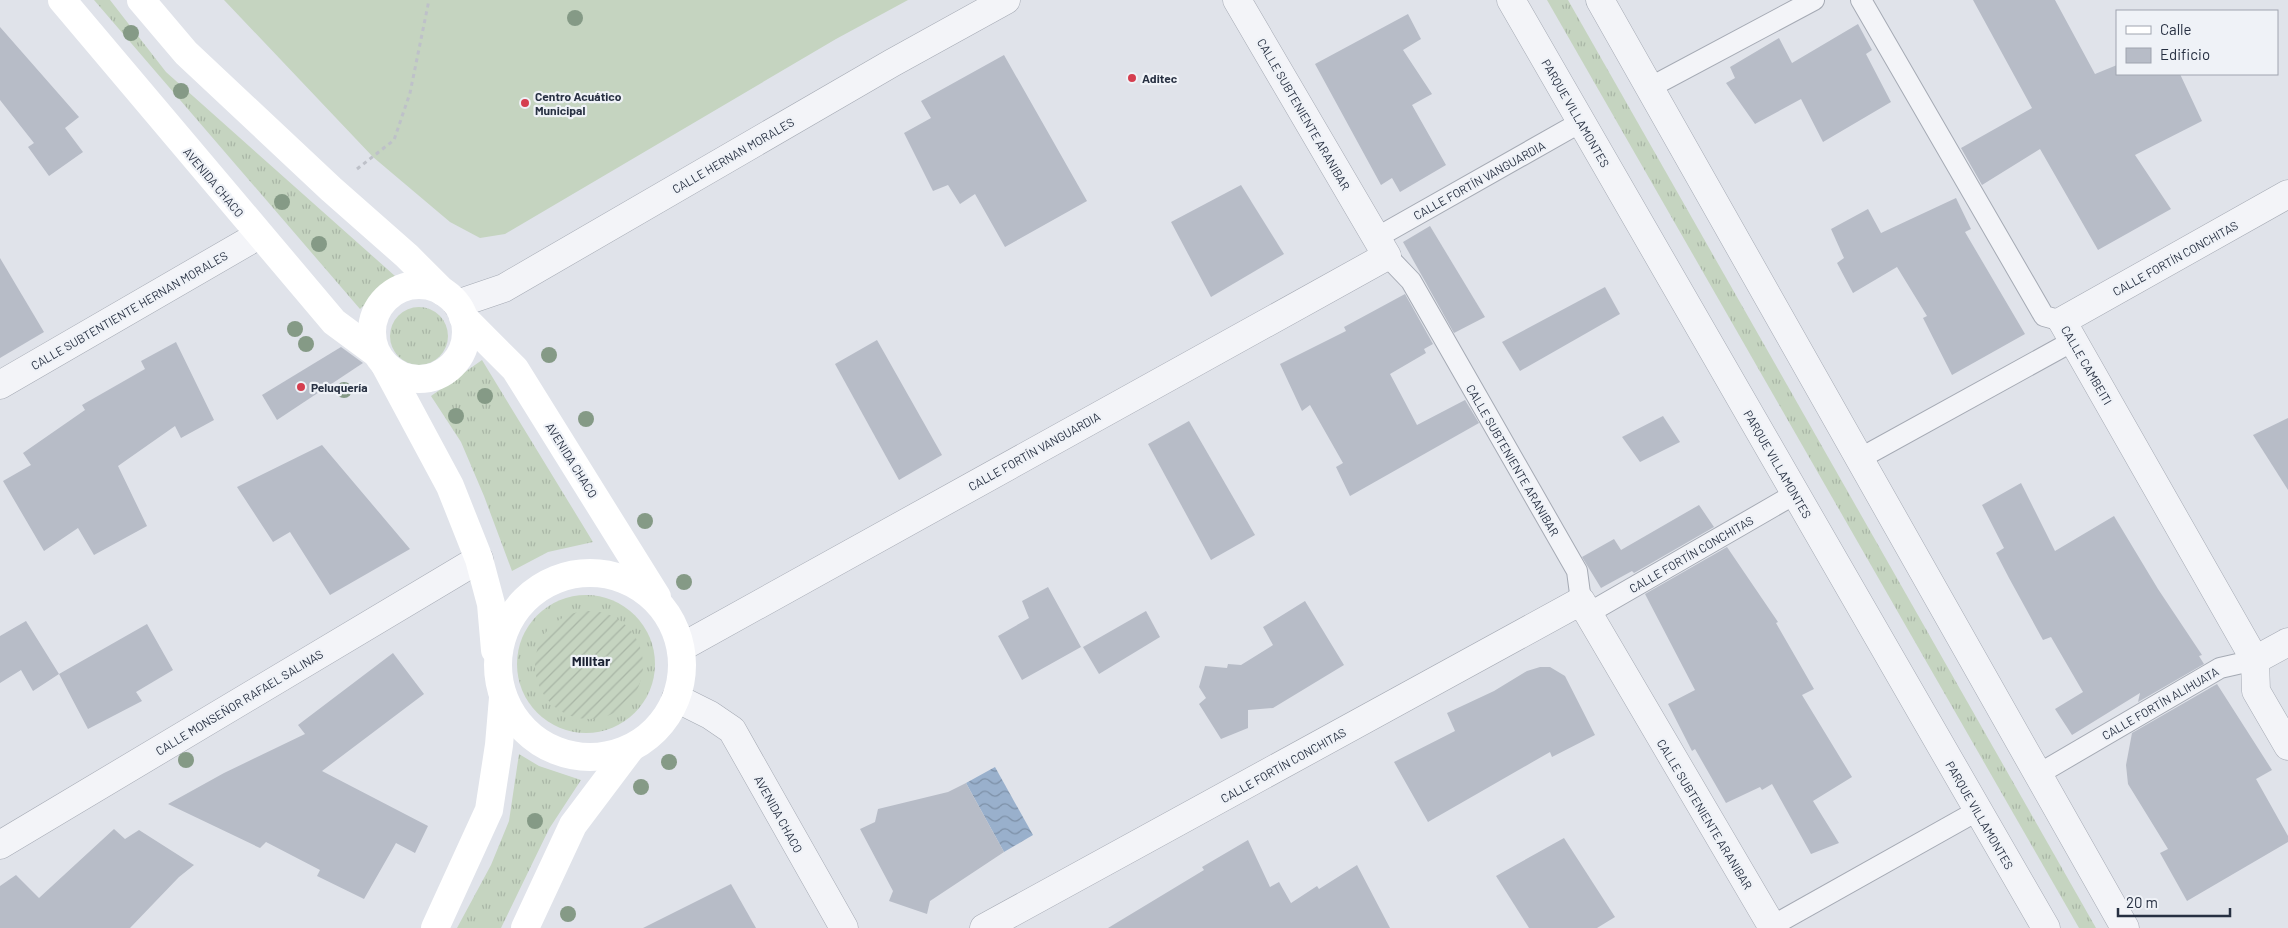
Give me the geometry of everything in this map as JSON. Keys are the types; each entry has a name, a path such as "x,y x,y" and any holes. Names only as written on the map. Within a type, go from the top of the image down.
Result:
{"main road":[{"name":"AVENIDA CHACO","path":"62,0 334,322 381,359 450,486 479,559 491,604 497,668"},
{"name":"AVENIDA CHACO","path":"141,0 186,53 330,189 407,256 455,304 515,369 667,613"},
{"path":"420,285 455,304 466,336 460,355 448,370 440,375 420,380 402,376 381,359 371,330 379,307 386,298 407,286 420,285"},
{"path":"435,928 488,810 499,745 503,698 497,668 501,638 514,612 535,591 561,577 591,573 620,578 646,592 667,613 682,647 681,684 670,714 653,734 631,748 602,757 571,756 542,745 519,725 503,698"},
{"path":"525,928 573,826 631,748"}],"street":[{"name":"CALLE HERNAN MORALES","path":"455,304 504,288 892,63 1006,0"},
{"name":"CALLE SUBTENIENTE ARANIBAR","path":"1237,0 1382,247"},
{"name":"PARQUE VILLAMONTES","path":"1511,0 2046,928"},
{"path":"1600,0 2125,928"},
{"name":"CALLE FORTÍN CONCHITAS","path":"2068,331 2288,194"},
{"name":"CALLE SUBTENTIENTE HERNAN MORALES","path":"0,385 259,235"},
{"name":"CALLE FORTÍN VANGUARDIA","path":"682,647 1382,247"},
{"name":"CALLE CAMBEITI","path":"2068,331 2255,660 2256,691 2288,746"},
{"name":"CALLE MONSEÑOR RAFAEL SALINAS","path":"0,845 479,559"},
{"name":"CALLE SUBTENIENTE ARANIBAR","path":"1584,608 1772,927"},
{"name":"CALLE FORTÍN CONCHITAS","path":"984,928 1584,608"},
{"name":"CALLE FORTÍN ALIHUATA","path":"2255,660 2288,642"},
{"name":"AVENIDA CHACO","path":"676,698 710,715 732,730 844,928"}],"lane":[{"path":"1649,88 1814,0"},
{"name":"CALLE CAMBEITI","path":"1861,0 2044,316 2068,331"},
{"name":"CALLE FORTÍN VANGUARDIA","path":"1382,247 1581,122"},
{"name":"CALLE SUBTENIENTE ARANIBAR","path":"1382,247 1411,282 1577,572 1584,608"},
{"name":"CALLE FORTÍN CONCHITAS","path":"1859,459 2068,331"},
{"name":"CALLE FORTÍN CONCHITAS","path":"1584,608 1796,494"},
{"name":"CALLE FORTÍN ALIHUATA","path":"2037,774 2220,668 2255,660"},
{"path":"1772,927 1977,811"}],"path":[{"path":"330,189 394,140 410,93 429,0"}],"green space":[{"path":"94,0 110,0 166,72 395,276 360,309"},
{"name":"Centro Acuático Municipal","path":"224,0 908,0 836,39 505,234 480,238 450,222 373,157"},
{"path":"1547,0 1568,0 2096,928 2079,928"},
{"path":"413,307 425,307 440,315 448,330 448,342 440,357 425,365 413,365 398,357 390,342 390,330 398,315"},
{"path":"482,360 593,542 548,552 512,571 484,496 461,442 431,396"},
{"path":"586,595 612,600 635,615 650,638 655,664 650,690 635,713 612,728 586,733 560,728 537,713 522,690 517,664 522,638 537,615 560,600"},
{"path":"589,611 610,615 627,627 639,644 643,665 639,686 627,703 610,715 589,719 568,715 551,703 539,686 535,665 539,644 551,627 568,615"},
{"path":"519,754 539,766 581,780 549,829 501,928 457,928 491,865 509,821"}],"water":[{"path":"995,767 1033,835 1004,852 966,783"}],"building":[{"path":"1973,0 2055,0 2095,74 2116,65 2116,75 2180,75 2202,121 2135,155 2171,209 2098,250 2040,149 1982,185 1961,148 2032,108"},
{"path":"1408,14 1421,39 1403,50 1432,94 1412,105 1446,165 1400,192 1392,178 1381,185 1315,64"},
{"path":"1858,24 1872,50 1866,54 1891,102 1823,142 1801,99 1755,124 1726,83 1735,78 1730,67 1779,38 1792,63"},
{"path":"0,27 79,117 65,128 83,152 49,176 28,147 34,143 0,100"},
{"path":"1004,55 1087,201 1005,247 975,194 960,204 948,185 933,191 904,133 931,118 921,101"},
{"path":"1241,185 1284,254 1211,297 1171,222"},
{"path":"1956,198 1971,229 1965,232 2025,334 1952,375 1923,318 1927,316 1897,267 1853,293 1837,263 1844,258 1831,229 1868,209 1881,233"},
{"path":"1430,226 1485,317 1454,333 1403,242"},
{"path":"0,258 44,332 0,358"},
{"path":"1605,287 1620,314 1520,371 1502,342"},
{"path":"1405,294 1433,344 1424,349 1426,353 1390,374 1417,425 1465,400 1479,423 1350,496 1336,467 1343,463 1310,405 1302,411 1280,364 1346,331 1344,327"},
{"path":"877,340 942,455 899,480 835,364"},
{"path":"176,342 214,420 181,438 175,426 118,466 147,526 94,555 78,528 44,551 3,481 31,465 23,453 85,410 82,405 145,369 141,361"},
{"path":"341,347 363,363 277,420 262,395"},
{"path":"1663,416 1680,442 1640,462 1622,437"},
{"path":"2288,418 2288,490 2253,435"},
{"path":"1189,421 1255,535 1211,560 1148,444"},
{"path":"322,445 410,549 330,595 290,532 273,542 237,487"},
{"path":"2021,483 2055,551 2114,516 2158,589 2202,655 2199,656 2204,664 2138,702 2140,693 2072,735 2055,709 2083,692 2051,637 2043,640 2009,578 1996,553 2004,548 1982,505"},
{"path":"1699,505 1714,527 1634,573 1632,571 1601,588 1582,557 1614,539 1621,550"},
{"path":"1727,547 1778,622 1776,623 1814,689 1802,695 1852,777 1813,801 1839,843 1811,854 1772,784 1762,790 1760,787 1726,803 1695,749 1692,751 1668,704 1695,690 1645,594"},
{"path":"1048,587 1081,647 1022,680 998,636 1029,618 1022,601"},
{"path":"1305,601 1344,665 1273,708 1248,710 1248,728 1221,739 1199,704 1206,698 1199,687 1205,666 1227,668 1228,664 1241,665 1273,645 1263,627"},
{"path":"1146,611 1160,637 1099,674 1083,647"},
{"path":"26,621 59,674 33,691 21,670 0,683 0,636"},
{"path":"147,624 173,670 136,692 142,701 88,729 59,674"},
{"path":"393,653 424,694 322,771 428,826 415,853 396,843 364,899 317,876 320,870 266,842 260,848 168,804 224,773 305,734 298,725"},
{"path":"1540,667 1550,667 1565,676 1595,735 1552,757 1550,752 1428,822 1394,762 1455,731 1447,713 1494,691 1527,671"},
{"path":"2217,684 2272,770 2256,779 2288,836 2288,842 2187,901 2160,853 2168,849 2128,784 2126,765 2132,733"},
{"path":"966,783 1004,852 930,901 927,914 889,901 893,891 860,829 875,822 878,809 948,792"},
{"path":"114,829 125,839 139,830 194,865 179,877 130,928 0,928 0,886 16,875 39,898"},
{"path":"1564,838 1615,917 1597,928 1529,928 1496,876"},
{"path":"1248,840 1270,887 1279,882 1291,903 1317,886 1319,889 1357,865 1390,928 1108,928 1204,870 1202,867"},
{"path":"731,884 756,928 643,928"}],"place":[{"name":"Aditec","path":"1132,78"},
{"name":"Centro Acuático Municipal","path":"525,103"},
{"name":"Peluquería","path":"301,387"}],"district":[{"name":"Militar","path":"591,660"}]}
